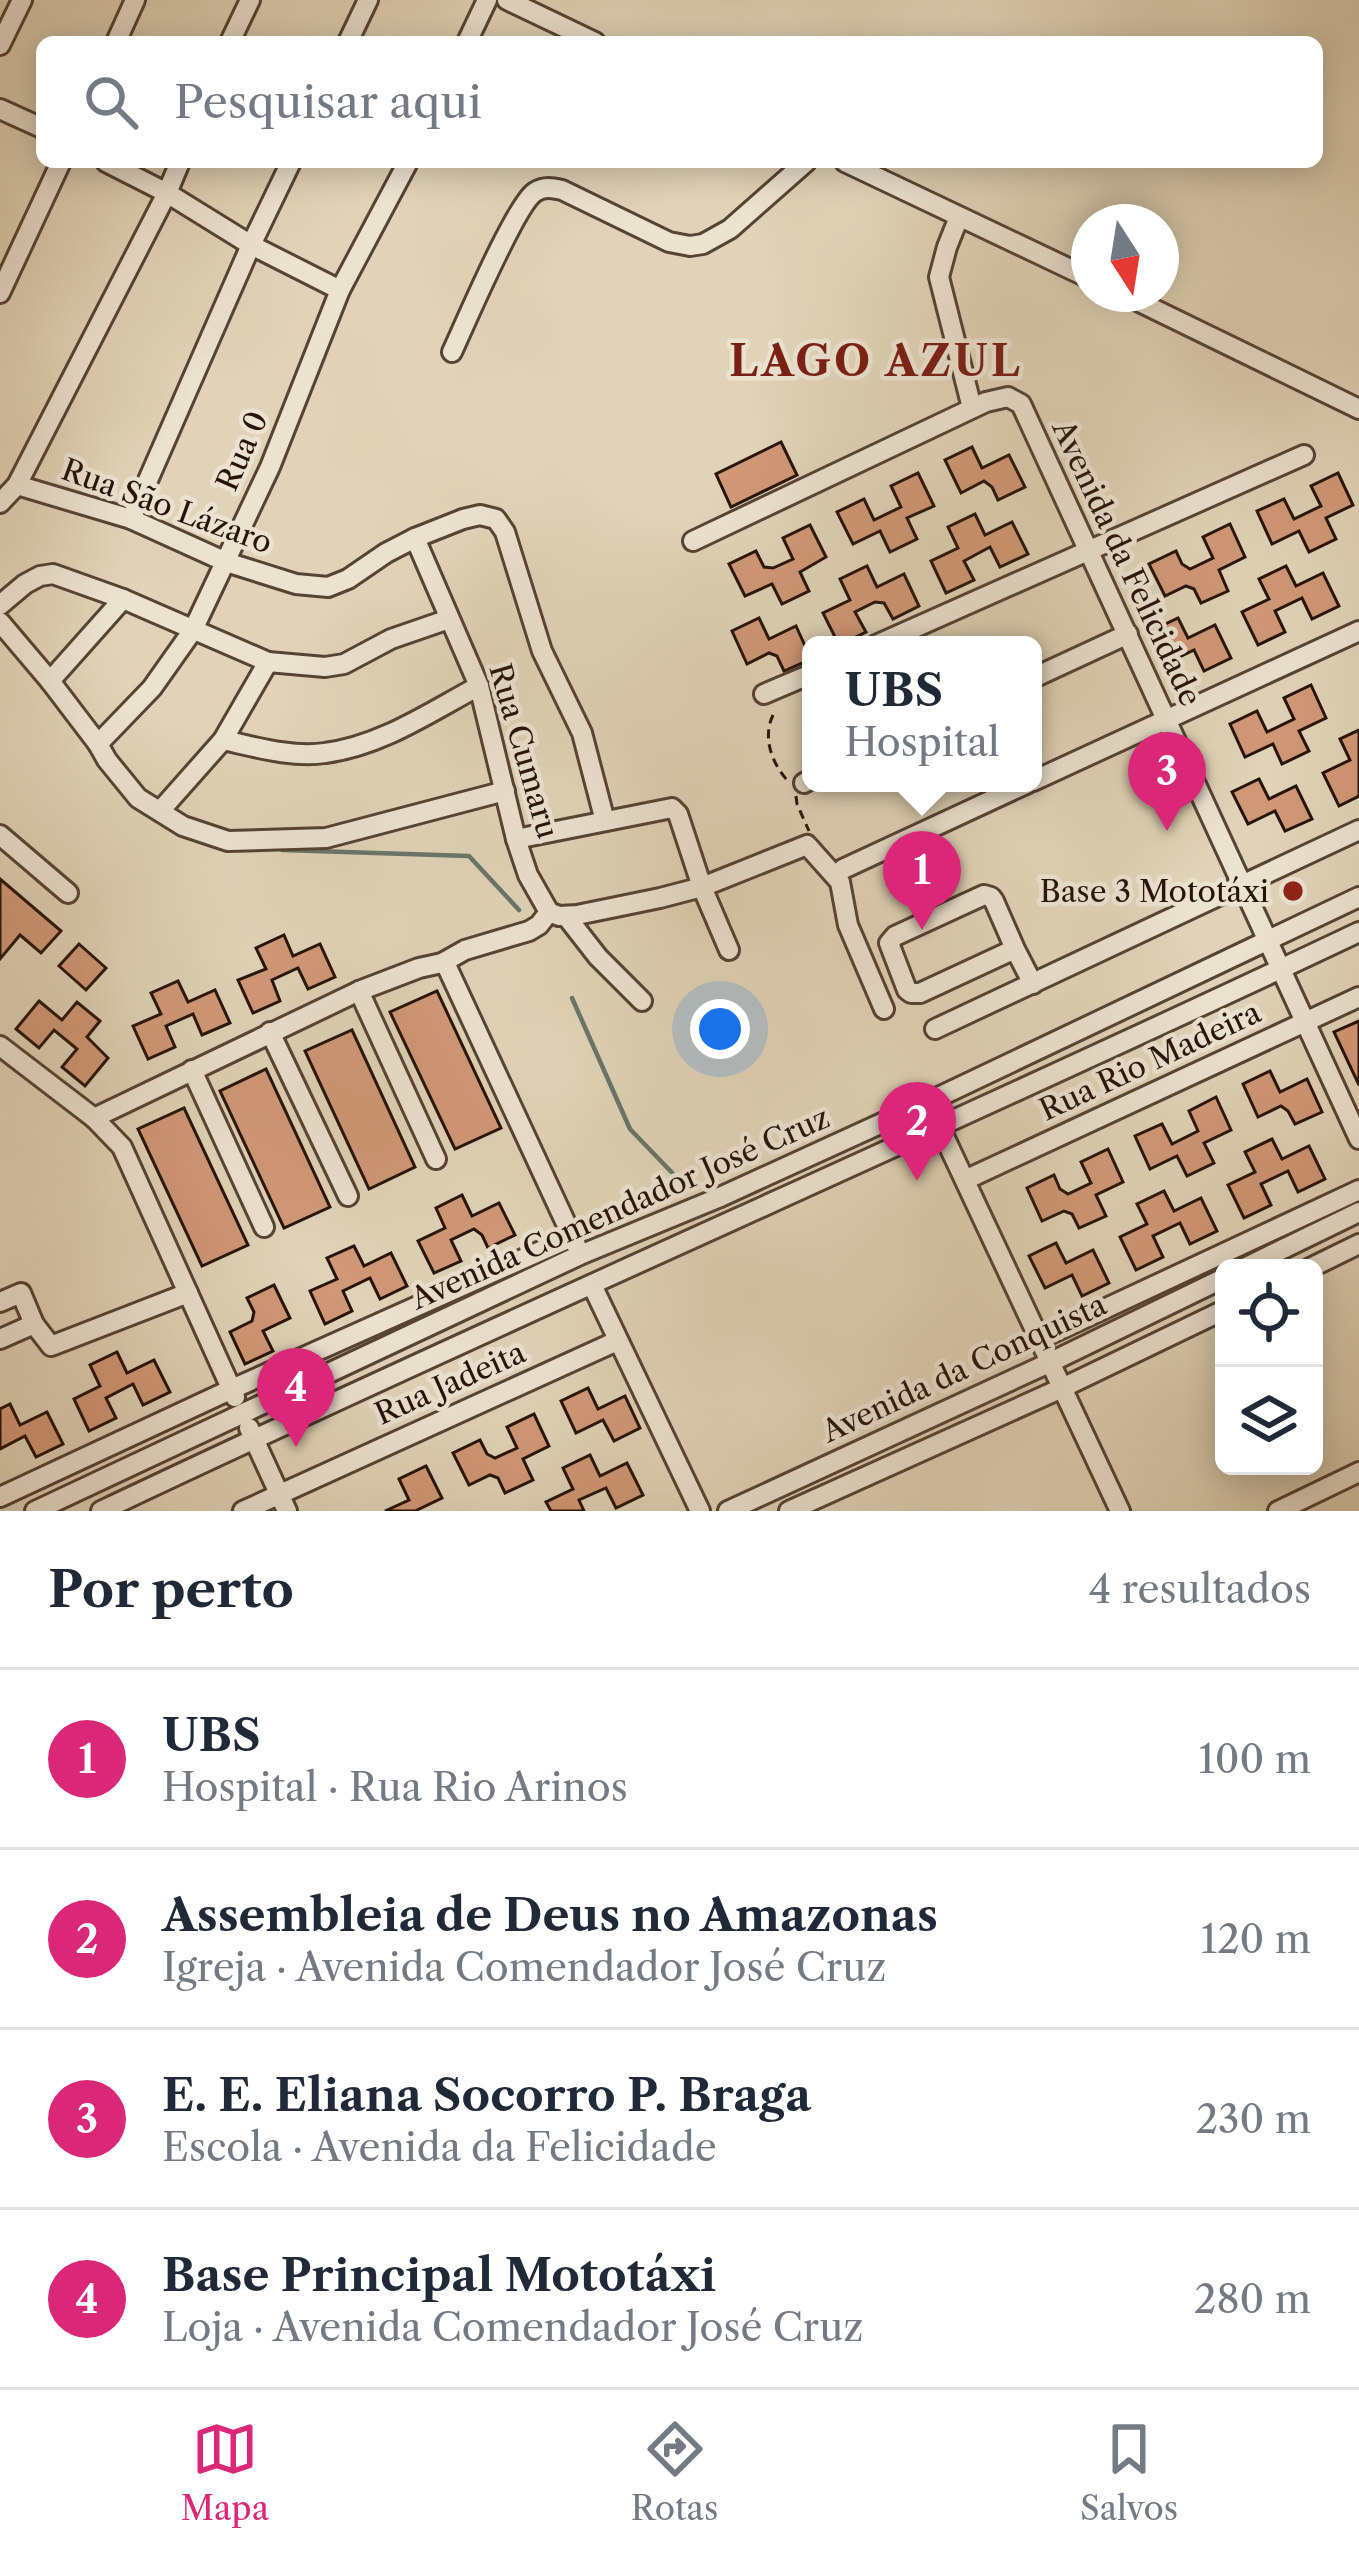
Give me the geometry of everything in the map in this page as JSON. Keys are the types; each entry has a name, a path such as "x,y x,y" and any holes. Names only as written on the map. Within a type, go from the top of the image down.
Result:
{"street":[{"path":"0,45 22,0"},
{"path":"119,36 135,0"},
{"path":"233,36 250,0"},
{"path":"351,36 368,0"},
{"path":"470,36 487,0"},
{"path":"507,0 582,36"},
{"path":"0,109 36,125"},
{"path":"0,293 58,168"},
{"path":"118,168 340,290"},
{"path":"0,503 17,485 177,168"},
{"path":"131,519 288,168"},
{"name":"Rua 0","path":"98,745 152,688 193,629 270,467 340,290 404,168"},
{"path":"452,352 512,227 534,193 562,190 669,242 690,246 704,244 730,229 799,168"},
{"path":"857,168 1071,270"},
{"path":"693,541 973,408 939,277 959,217"},
{"path":"1160,312 1359,409"},
{"name":"Avenida da Felicidade","path":"973,408 998,398 1021,404 1266,940 1305,1022 1351,1099 1359,1139"},
{"path":"896,636 1304,455"},
{"name":"Rua São Lázaro","path":"17,485 131,519 226,562 296,584 328,587 415,538 480,515 496,519 505,532 542,651 582,733 604,821"},
{"name":"Rua Cumaru","path":"415,538 479,686 528,875 558,914 642,1001"},
{"path":"0,605 25,584 52,574 123,599 268,662 325,667 344,664 391,639 449,620"},
{"path":"50,681 123,599"},
{"path":"0,622 138,798 182,826 228,841 326,838 505,791"},
{"path":"1042,777 1359,631"},
{"path":"1042,674 1128,634"},
{"path":"160,812 223,740 268,662"},
{"path":"764,694 802,678"},
{"path":"223,740 321,754 384,737 479,686"},
{"path":"843,868 1009,792"},
{"path":"516,839 672,808 729,950"},
{"path":"935,1029 1359,830"},
{"path":"0,835 68,892"},
{"path":"94,1118 359,991 529,931 558,914 600,911 702,886 807,845 840,882 848,925 884,1009"},
{"path":"1015,950 916,994 908,989 890,943 895,936 984,895 994,902 1033,984"},
{"name":"Avenida Comendador José Cruz","path":"35,1511 576,1246 718,1198 1359,897"},
{"name":"Avenida Comendador José Cruz","path":"101,1511 1359,932"},
{"path":"0,1497 232,1389 576,1246 442,963"},
{"path":"359,991 436,1159"},
{"name":"Rua Rio Madeira","path":"965,1180 1359,997"},
{"path":"270,1032 348,1196"},
{"path":"0,1046 94,1118 122,1147 283,1503"},
{"path":"192,1070 264,1227"},
{"path":"928,1102 1120,1511"},
{"path":"1040,1339 1359,1190"},
{"path":"1262,1259 1359,1212"},
{"path":"1323,1262 1359,1244"},
{"name":"Avenida da Conquista","path":"728,1511 1215,1282"},
{"path":"592,1285 693,1509"},
{"path":"0,1302 21,1293 34,1324 51,1346 188,1292"},
{"name":"Avenida da Conquista","path":"789,1511 1215,1314"},
{"path":"0,1339 34,1324"},
{"name":"Rua Jadeita","path":"243,1511 283,1503 617,1340"},
{"path":"1278,1511 1359,1472"}],"path":[{"path":"773,715 767,727 770,753 781,775 796,789 810,833 807,845"}],"building":[{"path":"781,442 797,475 731,507 716,474"},
{"path":"972,447 982,468 1009,455 1025,487 998,500 984,481 961,493 945,460"},
{"path":"918,473 934,506 907,518 917,539 890,552 880,531 853,544 837,512 864,499 874,520 901,507 891,486"},
{"path":"1338,473 1353,505 1326,518 1336,539 1309,552 1299,531 1272,544 1257,511 1284,499 1294,519 1321,506 1311,486"},
{"path":"975,514 985,535 1012,522 1028,554 1000,567 990,547 964,561 974,580 946,593 931,561 958,548 948,527"},
{"path":"1230,524 1245,557 1219,570 1228,591 1201,603 1194,589 1186,586 1165,596 1149,564 1176,551 1190,569 1213,558 1203,537"},
{"path":"810,525 826,557 800,572 809,591 782,604 772,584 745,596 729,564 756,551 764,567 793,559 783,538"},
{"path":"867,566 877,587 904,574 919,606 893,619 884,603 875,602 855,612 866,632 834,636 823,613 850,600 840,579"},
{"path":"1286,566 1296,586 1323,573 1339,606 1312,619 1302,598 1275,611 1285,632 1258,645 1242,612 1269,599 1259,579"},
{"path":"759,618 769,639 796,626 802,639 802,663 784,671 777,656 769,653 747,664 732,631"},
{"path":"1178,618 1188,638 1215,625 1231,658 1204,671 1194,650 1167,663 1151,631"},
{"path":"1311,685 1326,718 1299,731 1309,751 1282,764 1273,744 1245,757 1230,724 1257,711 1267,732 1294,719 1284,698"},
{"path":"1359,730 1359,796 1339,806 1323,773 1350,760 1340,739"},
{"path":"1259,779 1269,799 1296,786 1312,819 1285,831 1275,811 1248,824 1232,792"},
{"path":"0,879 61,931 41,953 20,935 0,959"},
{"path":"284,935 293,956 320,944 335,977 308,989 298,968 272,980 280,1001 253,1013 238,980 266,969 256,948"},
{"path":"79,944 106,968 86,990 59,966"},
{"path":"178,981 188,1002 215,990 230,1023 202,1035 193,1014 166,1026 175,1047 148,1059 133,1026 161,1014 151,993"},
{"path":"437,991 501,1128 455,1149 390,1012"},
{"path":"39,1001 62,1020 77,1002 100,1021 87,1037 108,1058 85,1086 62,1067 77,1049 54,1030 39,1048 16,1029"},
{"path":"1359,1021 1359,1085 1334,1032"},
{"path":"352,1030 415,1167 369,1189 305,1051"},
{"path":"266,1069 330,1207 284,1228 220,1091"},
{"path":"1270,1071 1280,1092 1307,1079 1322,1112 1295,1124 1281,1106 1258,1117 1243,1084"},
{"path":"1216,1097 1231,1130 1204,1143 1214,1163 1187,1176 1177,1156 1150,1169 1135,1136 1162,1124 1172,1144 1198,1131 1189,1111"},
{"path":"184,1108 248,1245 202,1266 138,1129"},
{"path":"1272,1139 1282,1159 1309,1146 1325,1179 1298,1192 1288,1171 1261,1184 1271,1205 1244,1218 1228,1185 1255,1172 1245,1152"},
{"path":"1108,1149 1123,1182 1096,1195 1106,1216 1079,1228 1072,1214 1064,1211 1042,1221 1027,1188 1054,1175 1068,1194 1091,1183 1081,1162"},
{"path":"1164,1191 1174,1211 1201,1198 1217,1231 1190,1244 1180,1223 1153,1236 1163,1257 1136,1270 1120,1237 1147,1224 1137,1204"},
{"path":"462,1195 472,1216 499,1203 515,1235 488,1248 474,1229 451,1240 461,1261 434,1273 418,1241 445,1228 436,1208"},
{"path":"1056,1243 1066,1263 1093,1250 1109,1283 1082,1296 1072,1275 1045,1288 1029,1256"},
{"path":"354,1246 364,1266 391,1253 407,1286 380,1299 370,1278 343,1291 352,1311 325,1324 310,1291 337,1279 327,1258"},
{"path":"274,1285 290,1318 263,1331 273,1351 245,1364 230,1332 252,1321 254,1312 247,1298"},
{"path":"117,1352 127,1373 154,1360 170,1392 143,1405 133,1384 106,1398 116,1418 89,1431 74,1399 100,1386 90,1365"},
{"path":"588,1388 598,1409 625,1396 640,1428 614,1441 603,1420 576,1433 561,1401"},
{"path":"10,1404 20,1425 47,1412 63,1444 36,1457 25,1436 0,1449 0,1409"},
{"path":"534,1414 549,1446 523,1459 533,1480 505,1493 498,1478 490,1475 469,1485 453,1453 480,1440 495,1458 517,1448 507,1427"},
{"path":"590,1455 600,1476 627,1463 643,1495 616,1508 606,1488 579,1500 584,1511 551,1511 546,1502 573,1489 563,1468"},
{"path":"426,1466 442,1498 415,1511 385,1511 409,1500 399,1479"}],"waterway":[{"path":"282,850 469,856 519,910"},
{"path":"572,998 630,1129 682,1183"}],"place":[{"name":"E. E. Eliana Socorro P. Braga","path":"1167,831"},
{"name":"Base 3 Mototáxi","path":"1293,891"},
{"name":"UBS","path":"922,930"},
{"name":"Assembleia de Deus no Amazonas","path":"917,1181"},
{"name":"Base Principal Mototáxi","path":"296,1447"}],"district":[{"name":"LAGO AZUL","path":"876,361"}]}
